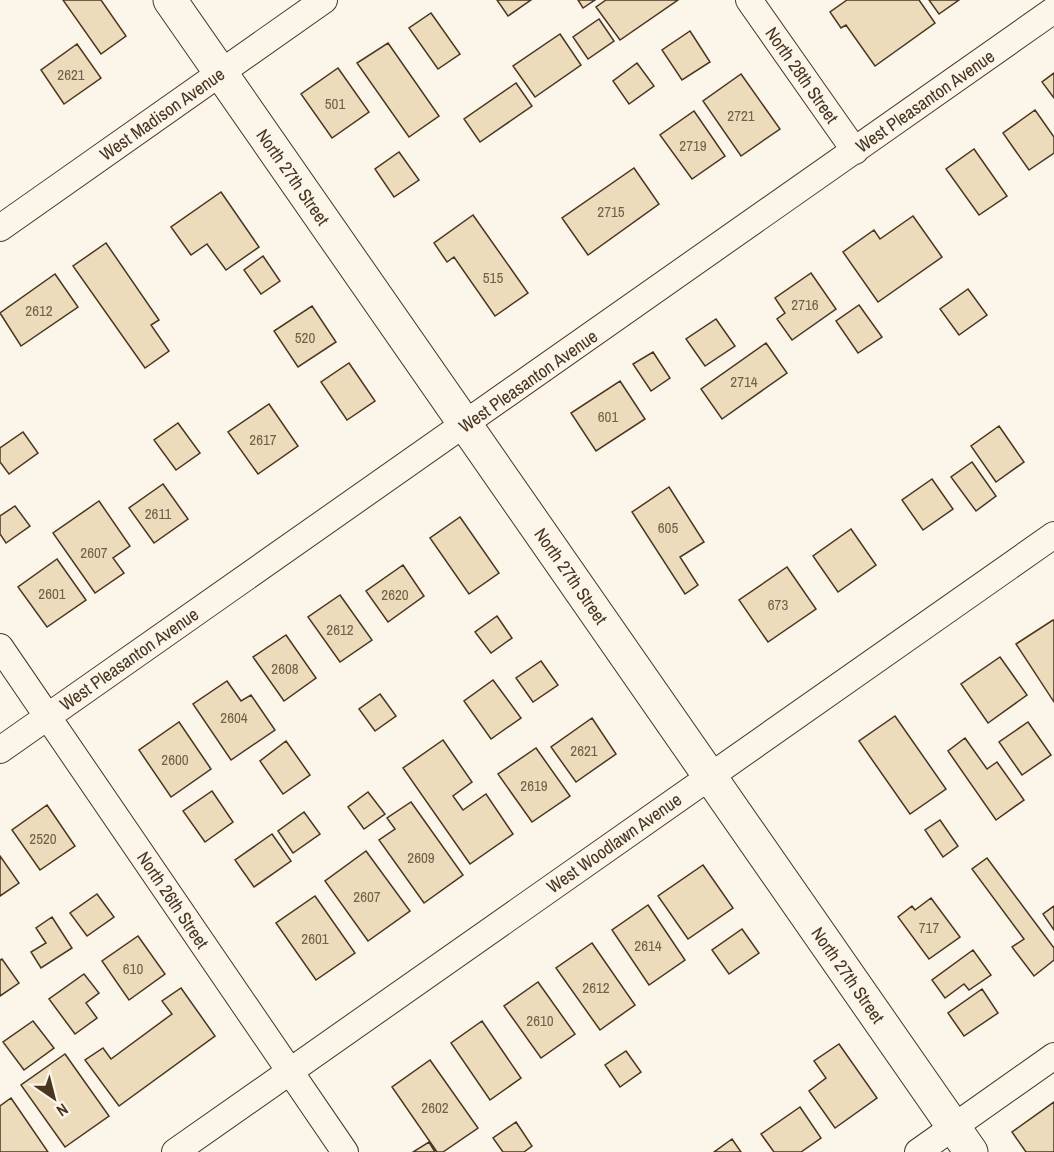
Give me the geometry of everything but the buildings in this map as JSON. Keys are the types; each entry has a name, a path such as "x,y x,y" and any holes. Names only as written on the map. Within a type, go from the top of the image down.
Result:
{"street":[{"name":"North 27th Street","path":"170,0 963,1139"},
{"name":"West Madison Avenue","path":"0,228 324,0"},
{"name":"North 28th Street","path":"749,0 855,151"},
{"name":"West Pleasanton Avenue","path":"0,750 1054,10"},
{"name":"West Woodlawn Avenue","path":"175,1152 1054,536"},
{"name":"North 26th Street","path":"0,647 345,1152"},
{"path":"918,1152 963,1139 1054,1056"}]}
